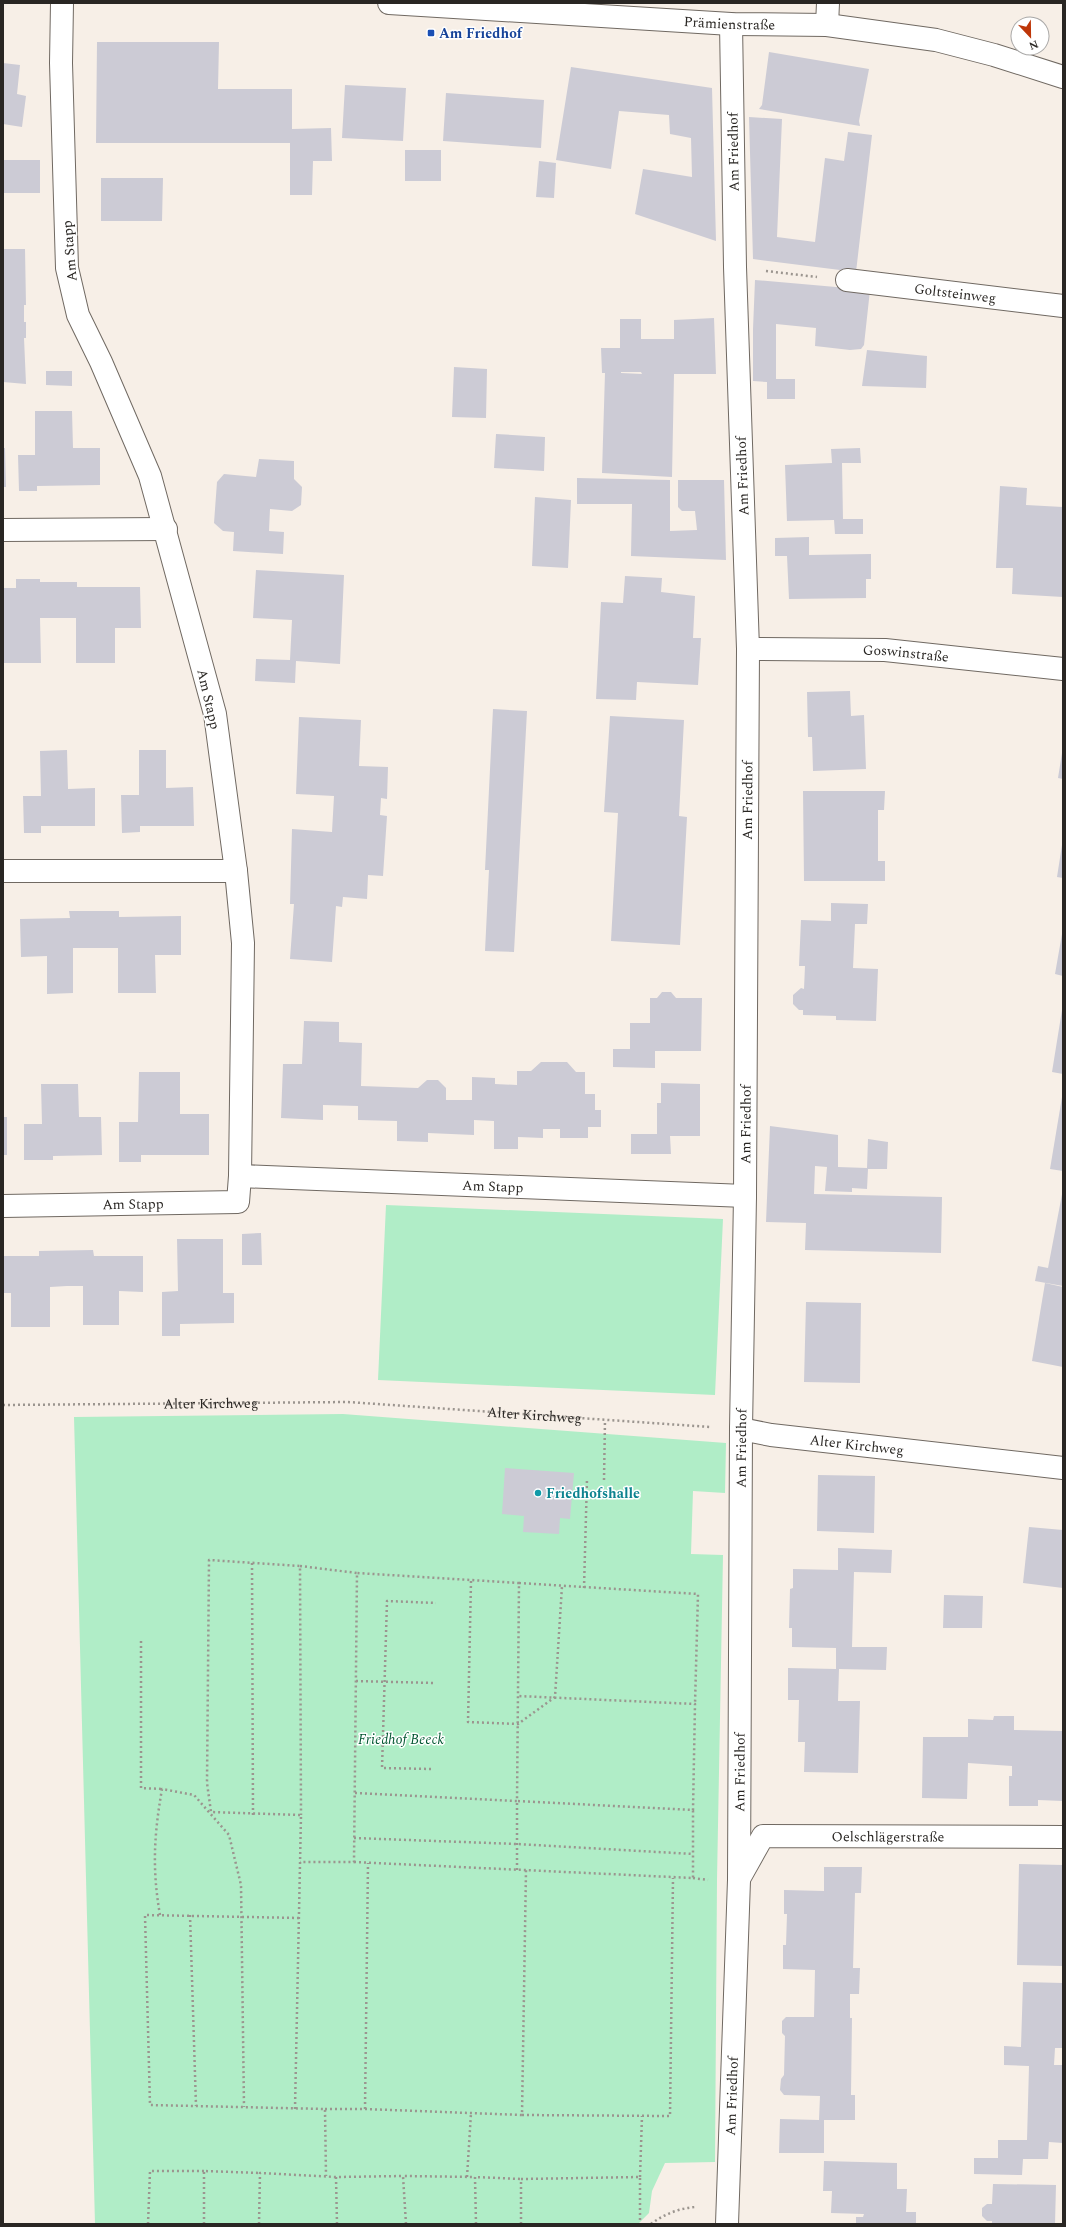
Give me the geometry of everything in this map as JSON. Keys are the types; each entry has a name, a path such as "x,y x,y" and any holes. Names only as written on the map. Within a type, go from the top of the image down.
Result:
{"street":[{"name":"Am Stapp","path":"3,1206 238,1202 240,1176 243,943 236,872 214,714 166,529 150,476 101,362 78,314 67,268 61,63 62,3"},
{"name":"Prämienstraße","path":"389,3 731,24 827,25 936,40 994,55 1063,77"},
{"path":"827,25 828,3"},
{"name":"Am Friedhof","path":"727,2224 739,1880 741,1429 748,648 736,267 731,24"},
{"name":"Goltsteinweg","path":"847,280 1063,306"},
{"path":"3,530 166,529"},
{"name":"Goswinstraße","path":"748,648 885,650 1063,669"},
{"path":"3,871 236,872"},
{"name":"Am Stapp","path":"240,1176 744,1196"},
{"name":"Alter Kirchweg","path":"741,1429 771,1434 1063,1468"},
{"name":"Oelschlägerstraße","path":"739,1880 763,1836 1063,1837"}],"path":[{"path":"736,267 847,280"},
{"name":"Alter Kirchweg","path":"3,1405 348,1402 741,1429"},
{"path":"604,1480 605,1420"},
{"path":"584,1588 587,1479"},
{"path":"211,1812 207,1782 209,1560 300,1566 357,1573 698,1594 693,1878 354,1862 300,1862"},
{"path":"252,1563 253,1815"},
{"path":"295,2109 301,1815 300,1566"},
{"path":"354,1862 357,1573"},
{"path":"471,1580 468,1722 518,1724 556,1697"},
{"path":"518,1870 517,1801 519,1583"},
{"path":"556,1697 562,1586"},
{"path":"431,1769 382,1768 384,1682 387,1601 436,1603"},
{"path":"141,1641 141,1788 162,1789 194,1795 211,1812 229,1835 241,1885 244,2107"},
{"path":"356,1682 434,1683"},
{"path":"518,1696 695,1704"},
{"path":"160,1915 155,1886 154,1833 162,1789"},
{"path":"355,1793 694,1810"},
{"path":"211,1812 253,1815 301,1815"},
{"path":"354,1838 517,1844 693,1854"},
{"path":"365,2109 368,1863"},
{"path":"522,2115 526,1870"},
{"path":"299,1918 146,1915 150,2105 295,2109 365,2109 522,2115 670,2116 673,1878"},
{"path":"190,1916 196,2106"},
{"path":"325,2109 326,2176"},
{"path":"467,2177 471,2113"},
{"path":"640,2224 642,2116"},
{"path":"148,2224 150,2171 260,2172 336,2177 403,2176 521,2179 640,2177"},
{"path":"204,2171 204,2224"},
{"path":"259,2224 260,2172"},
{"path":"403,2176 406,2224"},
{"path":"336,2177 337,2224"},
{"path":"475,2177 476,2224"},
{"path":"521,2179 521,2224"}],"green space":[{"path":"386,1205 723,1219 715,1395 378,1380"},
{"name":"Friedhof Beeck","path":"343,1414 726,1443 725,1493 693,1491 691,1554 723,1555 717,1880 715,2162 665,2163 652,2191 649,2213 638,2224 95,2224 74,1417"}],"building":[{"path":"97,42 219,42 218,89 292,89 292,129 331,128 332,161 313,161 312,195 290,195 290,143 96,143"},
{"path":"769,52 869,69 859,121 860,126 759,109 762,105"},
{"path":"3,63 20,65 17,94 26,96 22,127 3,124"},
{"path":"571,67 712,88 716,241 635,214 643,169 692,177 691,138 670,134 669,115 619,111 611,169 556,160"},
{"path":"345,85 406,88 403,141 342,138"},
{"path":"446,93 544,100 541,148 443,141"},
{"path":"749,117 782,119 777,237 815,242 825,158 844,161 848,132 872,135 856,272 753,259"},
{"path":"405,150 441,150 441,181 405,181"},
{"path":"3,160 40,160 40,193 3,193"},
{"path":"539,161 556,163 554,198 536,197"},
{"path":"101,178 163,178 162,221 101,221"},
{"path":"3,249 25,249 26,305 24,305 24,322 26,322 26,338 24,338 26,384 3,382"},
{"path":"755,280 870,290 864,345 861,349 850,350 815,346 816,328 776,324 776,379 795,379 795,399 767,399 767,382 753,381"},
{"path":"714,318 716,374 674,374 672,477 602,473 605,373 602,373 601,348 620,348 620,319 641,319 641,339 674,339 674,320","holes":["621,372 641,372 642,374 621,373"]},
{"path":"867,350 927,356 926,388 862,386"},
{"path":"454,367 487,369 486,418 452,417"},
{"path":"46,371 72,371 72,386 46,385"},
{"path":"35,411 72,411 73,448 100,448 100,485 37,486 37,491 19,491 18,455 35,455"},
{"path":"496,434 545,437 544,471 494,468"},
{"path":"3,448 5,448 6,487 3,487"},
{"path":"860,448 861,463 842,463 843,519 863,519 863,534 835,534 834,520 787,521 785,465 832,463 831,449"},
{"path":"259,459 294,461 294,479 302,487 301,505 292,511 270,509 269,531 284,532 283,554 233,551 234,532 223,531 214,523 217,482 224,474 256,477"},
{"path":"577,478 670,480 670,531 697,530 695,511 682,511 678,507 678,480 724,480 726,560 631,556 632,504 577,504"},
{"path":"1000,486 1027,488 1026,505 1063,507 1063,597 1012,594 1013,568 996,568"},
{"path":"535,497 571,500 568,568 532,566"},
{"path":"809,537 809,555 871,554 871,579 866,579 866,598 789,599 787,556 775,556 775,538"},
{"path":"256,570 344,575 340,664 296,661 295,683 255,681 256,659 290,660 292,620 253,618"},
{"path":"625,576 662,578 661,592 695,596 693,638 701,638 698,685 637,682 636,700 596,699 601,602 623,603"},
{"path":"16,579 40,579 40,582 77,582 77,587 140,587 141,628 115,628 115,663 76,663 76,618 40,618 41,663 3,663 3,588 16,588"},
{"path":"850,691 851,716 864,715 866,769 813,771 812,737 808,737 807,692"},
{"path":"493,709 527,711 514,952 485,951 489,870 485,870"},
{"path":"610,716 684,720 679,816 687,817 680,945 611,941 618,813 604,812"},
{"path":"299,717 361,720 359,766 388,767 387,799 381,798 380,815 387,816 383,876 368,875 367,899 343,897 342,907 336,906 332,962 290,959 294,904 290,904 292,829 332,832 334,796 296,794"},
{"path":"67,750 68,789 95,788 95,826 41,826 41,833 24,833 23,796 41,796 40,751"},
{"path":"139,750 166,750 166,788 193,787 194,826 140,826 140,832 122,833 121,795 139,795"},
{"path":"1063,753 1063,779 1058,778"},
{"path":"803,791 885,791 884,810 878,810 878,861 885,861 885,881 804,881"},
{"path":"1063,845 1063,878 1057,877"},
{"path":"831,903 868,904 867,924 855,924 853,968 878,969 876,1021 836,1020 836,1016 803,1015 803,1010 799,1010 793,1004 793,995 801,988 804,989 805,966 799,966 801,920 831,921"},
{"path":"69,911 119,911 119,917 181,916 181,955 155,955 156,993 118,993 118,948 73,948 73,993 47,994 47,956 21,957 20,919 70,918"},
{"path":"1063,934 1063,976 1055,974"},
{"path":"662,992 671,992 676,998 702,998 701,1051 655,1051 655,1068 613,1067 613,1049 630,1049 630,1023 650,1023 650,998 657,998"},
{"path":"1063,1010 1063,1074 1052,1072"},
{"path":"304,1021 339,1022 339,1042 362,1043 361,1086 418,1088 427,1080 438,1080 446,1088 446,1100 472,1100 472,1077 495,1078 495,1084 517,1085 517,1071 531,1071 541,1062 567,1062 576,1072 585,1072 585,1094 595,1094 595,1110 601,1110 601,1127 588,1127 588,1138 560,1138 560,1129 543,1129 543,1138 518,1137 518,1149 494,1149 494,1121 474,1120 474,1135 428,1133 428,1142 397,1141 397,1121 358,1120 358,1106 323,1105 323,1120 281,1118 283,1064 302,1064"},
{"path":"139,1072 180,1072 180,1114 209,1114 209,1155 141,1155 141,1162 119,1162 119,1122 138,1122"},
{"path":"661,1083 700,1084 700,1136 670,1136 671,1154 631,1154 631,1134 657,1134 657,1103 661,1103"},
{"path":"41,1084 78,1084 79,1117 101,1117 102,1155 53,1156 53,1160 24,1160 24,1124 42,1124"},
{"path":"1063,1097 1063,1171 1050,1169"},
{"path":"3,1117 7,1117 7,1155 3,1155"},
{"path":"770,1126 838,1135 838,1167 867,1168 868,1139 888,1142 887,1169 868,1169 867,1189 852,1188 852,1192 825,1191 827,1167 815,1166 814,1194 942,1197 941,1253 805,1250 806,1223 766,1222"},
{"path":"1063,1189 1063,1286 1035,1281 1038,1266 1048,1268"},
{"path":"261,1233 262,1265 242,1265 242,1234"},
{"path":"177,1239 223,1239 223,1293 234,1293 234,1323 180,1324 180,1336 162,1336 162,1292 178,1291"},
{"path":"93,1250 94,1256 143,1256 143,1292 119,1291 119,1325 83,1325 83,1286 67,1286 50,1287 50,1327 11,1327 11,1293 3,1293 3,1256 39,1256 39,1251"},
{"path":"1045,1283 1063,1287 1063,1367 1032,1361"},
{"path":"806,1302 861,1303 860,1383 804,1382"},
{"name":"Friedhofshalle","path":"505,1468 574,1473 570,1519 560,1518 559,1534 523,1532 524,1516 502,1514"},
{"path":"818,1475 875,1476 874,1533 817,1531"},
{"path":"1029,1527 1063,1530 1063,1588 1023,1583"},
{"path":"838,1548 892,1550 891,1573 854,1572 852,1647 887,1647 886,1670 839,1669 838,1701 860,1701 858,1773 804,1772 805,1742 798,1742 799,1700 788,1700 788,1668 836,1669 836,1648 792,1647 792,1628 789,1628 790,1589 793,1588 793,1569 838,1570"},
{"path":"944,1595 983,1596 982,1628 943,1628"},
{"path":"994,1716 1014,1716 1014,1730 1063,1731 1063,1801 1038,1800 1038,1806 1009,1806 1009,1776 1012,1776 1012,1766 968,1763 967,1799 922,1798 923,1737 968,1737 968,1719 993,1720"},
{"path":"1019,1864 1063,1865 1063,1966 1017,1965"},
{"path":"824,1867 862,1867 861,1893 855,1893 853,1968 860,1968 859,1994 850,1994 850,2018 852,2018 851,2095 855,2095 855,2120 824,2120 824,2153 779,2153 780,2119 819,2120 820,2096 784,2095 780,2090 781,2079 784,2075 785,2036 782,2033 782,2021 786,2017 814,2017 815,1970 783,1969 783,1945 786,1945 787,1914 784,1914 784,1890 824,1891"},
{"path":"1023,1982 1063,1983 1063,2048 1055,2048 1054,2065 1063,2065 1063,2143 1049,2142 1048,2159 1023,2159 1022,2175 974,2174 974,2158 998,2158 998,2140 1027,2140 1029,2066 1004,2065 1004,2046 1021,2047"},
{"path":"824,2161 897,2163 897,2189 907,2189 906,2212 916,2212 916,2224 856,2224 856,2217 863,2217 864,2214 831,2213 832,2191 823,2191"},
{"path":"993,2184 1056,2185 1055,2224 992,2224 992,2221 987,2221 982,2216 982,2208 987,2204 992,2204"}],"place":[{"name":"Am Friedhof","path":"431,33"},
{"name":"Friedhofshalle","path":"538,1493"}]}
